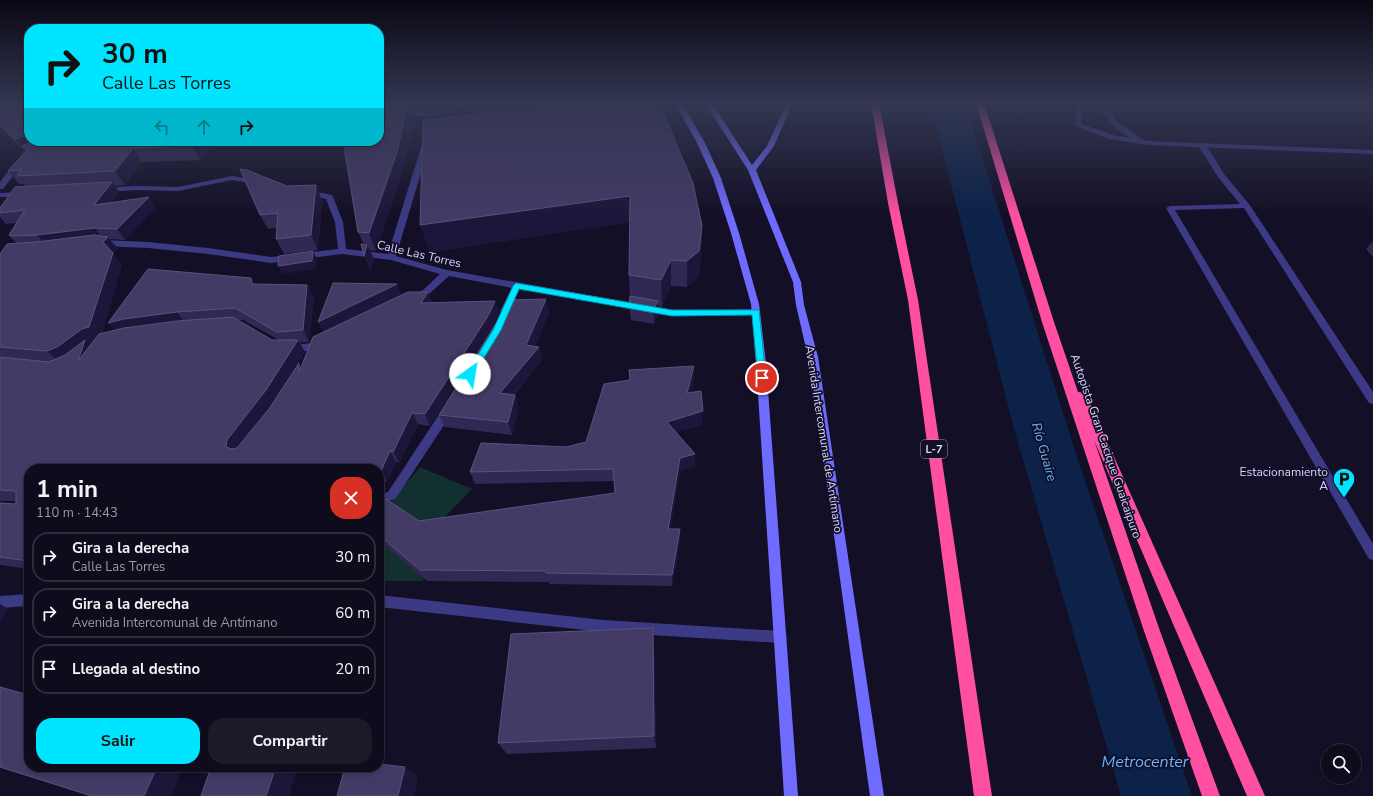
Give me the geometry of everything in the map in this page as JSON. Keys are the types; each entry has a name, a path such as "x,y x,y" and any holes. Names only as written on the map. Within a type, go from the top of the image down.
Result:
{"highway":[{"name":"L-7","path":"882,140 913,300 983,796"},
{"name":"Autopista Gran Cacique Guaicaipuro","path":"991,140 1048,322 1152,631 1211,796"},
{"path":"1048,322 1256,796"}],"main road":[{"path":"699,140 717,178 735,233 755,304 761,364 781,637 791,796"},
{"name":"Avenida Intercomunal de Antímano","path":"732,140 752,170 797,282 800,305 813,357 878,796"},
{"path":"752,170 773,140"}],"street":[{"path":"391,257 423,157 426,140"},
{"path":"1128,140 1147,144 1373,152"},
{"path":"1140,140 1147,144"},
{"path":"1202,145 1221,175 1246,206 1373,400"},
{"path":"0,187 20,160 27,158"},
{"path":"93,191 137,188 178,189 232,178 266,183"},
{"path":"298,190 329,197 339,222 342,251"},
{"path":"0,195 32,194"},
{"path":"1246,206 1170,208 1373,555"},
{"name":"Calle Las Torres","path":"95,244 148,245 271,260 342,251 391,257 447,273 672,313 756,312"},
{"path":"406,302 426,292 447,273"},
{"path":"503,318 516,286"},
{"path":"277,346 283,349 315,346 329,339"},
{"path":"308,358 315,346"},
{"path":"384,498 392,495 454,400"},
{"path":"0,602 24,600"},
{"path":"384,601 603,626 781,637"}],"green space":[{"path":"420,467 472,489 429,533 423,581 384,581 384,498 392,495 388,505"}],"water":[{"name":"Metrocenter","path":"940,140 977,140 1076,454 1192,796 1121,796 1013,425"}],"building":[{"path":"384,140 400,140 369,233 358,232 344,147 384,146"},
{"path":"422,140 675,140 693,183 702,226 699,251 687,261 671,260 661,280 629,275 630,196 420,225"},
{"path":"22,146 192,146 133,148 115,171 17,176 21,170 8,171 27,150"},
{"path":"240,169 247,170 287,186 316,185 311,235 276,239 278,213 260,215"},
{"path":"112,182 94,205 149,197 117,229 95,228 37,235 10,236 9,235 25,210 0,213 0,208 15,187"},
{"path":"94,235 108,237 103,242 113,253 89,327 82,329 57,347 47,351 0,347 0,254 7,244"},
{"path":"361,244 367,245 364,256"},
{"path":"313,251 312,261 278,266 279,256"},
{"path":"148,269 251,278 252,284 307,285 303,330 277,332 235,308 177,312 124,319 108,323"},
{"path":"333,283 397,284 318,322"},
{"path":"408,292 428,292 421,303 495,301 488,316 425,414 412,413 393,452 390,451 384,464 24,464 24,560 0,557 0,503 15,504 16,491 0,490 0,357 49,362 65,355 85,340 78,361 99,334 124,328 177,321 233,317 272,340 298,340 266,390 227,440 226,447 232,449 237,448 269,409 299,363 299,372 313,337"},
{"path":"630,296 658,301 653,310 629,306"},
{"path":"546,299 526,345 539,347 500,393 515,395 508,422 439,415 500,317 508,300"},
{"path":"694,366 687,393 701,391 703,411 667,422 695,454 680,458 668,529 680,529 672,575 546,573 546,571 420,570 384,539 384,501 386,499 419,521 615,493 613,469 470,472 481,443 566,447 586,442 604,384 630,380 629,370"},
{"path":"653,628 654,736 498,743 511,634"},
{"path":"0,687 24,694 24,772 155,772 144,796 92,796 0,767"},
{"path":"384,765 405,767 398,796 337,796 344,772 384,772"},
{"path":"209,772 274,772 266,796 201,796"}],"place":[{"name":"Estacionamiento A","path":"1344,498"}],"route":[{"path":"470,374 497,330 516,286 672,313 756,312 762,378"}],"water label":[{"name":"Río Guaire","path":"1044,452"}]}
